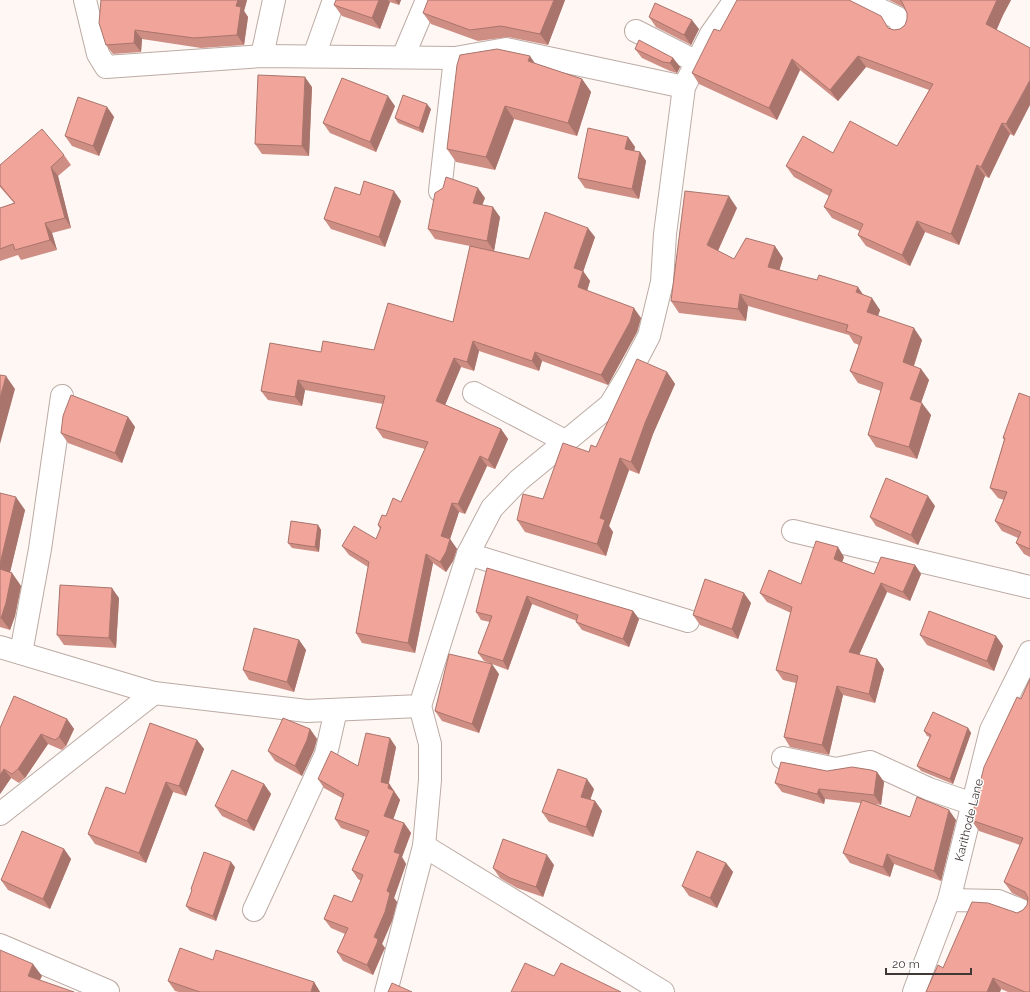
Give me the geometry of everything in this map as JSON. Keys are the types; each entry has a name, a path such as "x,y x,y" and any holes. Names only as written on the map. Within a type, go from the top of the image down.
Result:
{"street":[{"path":"85,0 98,54 106,67 262,56 455,58 506,49 684,87"},
{"path":"262,56 274,0"},
{"path":"314,56 334,0"},
{"path":"403,57 427,0"},
{"path":"386,992 424,846 430,780 430,744 420,706 468,554 492,508 519,480 610,405 629,374 648,336 662,282 665,234 684,87 711,34 735,0"},
{"path":"859,0 898,18 904,29"},
{"path":"636,31 697,62"},
{"path":"440,191 455,58"},
{"path":"474,393 565,441"},
{"path":"20,653 40,549 62,396"},
{"path":"792,531 1030,587"},
{"path":"468,554 688,622"},
{"path":"0,647 154,693 307,711 420,706"},
{"name":"Karithode Lane","path":"914,992 949,900 991,730 1030,652"},
{"path":"0,814 154,693"},
{"path":"254,910 326,754 336,710"},
{"path":"784,758 836,769 870,762 930,789 973,804"},
{"path":"424,846 663,992"},
{"path":"949,900 998,901 1023,911"},
{"path":"0,945 108,991"}],"building":[{"path":"101,0 238,0 236,6 241,7 237,35 194,38 135,30 134,43 106,45 99,23"},
{"path":"336,0 379,0 372,18 334,5"},
{"path":"428,0 554,0 540,34 501,26 470,30 423,13"},
{"path":"737,0 849,0 881,16 888,28 894,30 900,29 905,25 907,19 907,13 900,0 997,0 986,24 1030,48 1030,80 1006,124 1002,123 981,167 977,165 951,234 917,221 902,255 858,235 863,224 824,207 832,190 786,166 803,136 833,153 850,121 897,146 933,84 858,56 830,90 792,59 769,108 692,73 714,29 720,31"},
{"path":"655,3 692,20 684,35 649,17"},
{"path":"639,40 673,58 670,63 663,62 635,49"},
{"path":"497,49 530,56 528,61 582,79 568,123 505,106 486,157 447,149 457,65 460,55"},
{"path":"258,75 305,77 302,146 255,144"},
{"path":"342,78 388,96 370,142 323,123"},
{"path":"403,95 427,104 419,128 395,118"},
{"path":"78,97 107,107 93,146 65,136"},
{"path":"588,128 628,137 625,149 640,152 632,189 578,178"},
{"path":"42,129 64,155 51,167 65,218 45,223 50,240 15,250 13,244 0,249 0,208 15,203 0,185 0,165"},
{"path":"446,177 478,188 473,203 493,207 487,241 428,229 435,193 443,188"},
{"path":"364,181 394,191 379,237 324,219 335,187 360,195"},
{"path":"685,191 729,196 707,245 734,259 746,238 775,246 768,267 817,280 819,275 858,287 856,292 872,298 867,312 914,328 903,362 921,369 910,399 922,403 909,447 868,435 883,383 850,371 862,337 846,331 848,325 740,294 738,309 671,301"},
{"path":"545,212 588,228 574,268 583,271 578,287 634,308 630,322 601,375 535,352 532,361 473,341 467,362 454,358 436,401 501,429 488,460 480,456 458,504 452,503 441,536 450,539 446,552 440,562 426,554 408,643 356,633 369,562 342,546 354,526 376,539 381,527 378,525 382,515 386,516 393,498 401,502 428,442 376,428 385,396 298,380 295,397 261,391 270,343 321,352 323,341 374,350 388,303 453,322 470,246 529,259"},
{"path":"637,359 667,372 645,423 631,462 620,458 600,518 605,520 597,544 517,520 523,494 543,499 563,443 589,452 591,445 596,447"},
{"path":"0,375 6,376 0,398"},
{"path":"1019,393 1030,397 1030,549 1016,543 1021,532 995,521 1007,492 990,488 1005,438 1003,438"},
{"path":"71,395 128,417 115,453 61,433 63,416"},
{"path":"886,478 928,496 911,535 870,517"},
{"path":"0,493 16,497 0,564"},
{"path":"291,521 318,525 315,547 288,543"},
{"path":"816,541 838,547 834,559 874,574 881,557 915,565 903,592 881,583 849,652 877,659 869,694 837,686 822,745 784,737 798,676 776,670 792,607 760,593 769,570 801,584"},
{"path":"487,568 633,611 623,639 576,622 578,615 527,596 503,661 478,653 492,616 476,612"},
{"path":"0,569 12,573 6,603 1,618 0,618"},
{"path":"705,579 744,593 732,629 693,615"},
{"path":"60,585 112,588 109,638 57,635"},
{"path":"929,611 996,636 987,661 920,635"},
{"path":"254,628 299,640 287,682 243,670"},
{"path":"449,654 492,664 472,724 435,711"},
{"path":"1030,679 1030,992 1025,992 993,978 987,992 926,992 938,965 943,968 972,902 988,903 1017,913 1023,910 1027,905 1028,898 1025,892 1004,882 1023,838 971,820 984,767 1017,697 1021,699"},
{"path":"14,696 67,719 59,737 55,740 41,734 18,769 12,774 4,769 0,775 0,728"},
{"path":"933,712 968,728 950,779 917,766 931,735 924,731"},
{"path":"283,718 310,729 307,740 295,766 268,751"},
{"path":"150,723 197,740 179,786 166,782 139,853 88,834 106,787 125,794"},
{"path":"366,733 390,738 381,782 389,784 388,788 394,791 384,816 404,823 394,852 400,854 387,891 390,893 385,912 374,937 378,939 377,943 367,965 337,952 348,928 324,919 334,895 352,902 363,875 352,870 369,831 335,819 344,794 318,779 331,751 358,766"},
{"path":"781,762 827,771 852,767 877,772 874,795 819,789 817,794 775,783"},
{"path":"558,769 587,779 581,797 595,801 586,827 542,812"},
{"path":"232,770 264,784 247,821 215,806"},
{"path":"917,797 949,810 934,871 887,854 883,867 843,853 862,800 910,817"},
{"path":"22,831 64,849 43,899 1,880"},
{"path":"503,839 547,855 536,887 510,878 493,868"},
{"path":"697,851 726,863 710,898 682,886"},
{"path":"204,852 231,862 213,916 186,906"},
{"path":"180,948 213,960 216,950 314,982 311,992 200,992 168,981"},
{"path":"0,950 33,964 28,976 74,992 0,992"},
{"path":"525,963 554,976 561,963 621,992 511,992"},
{"path":"392,983 412,992 388,992"}]}
